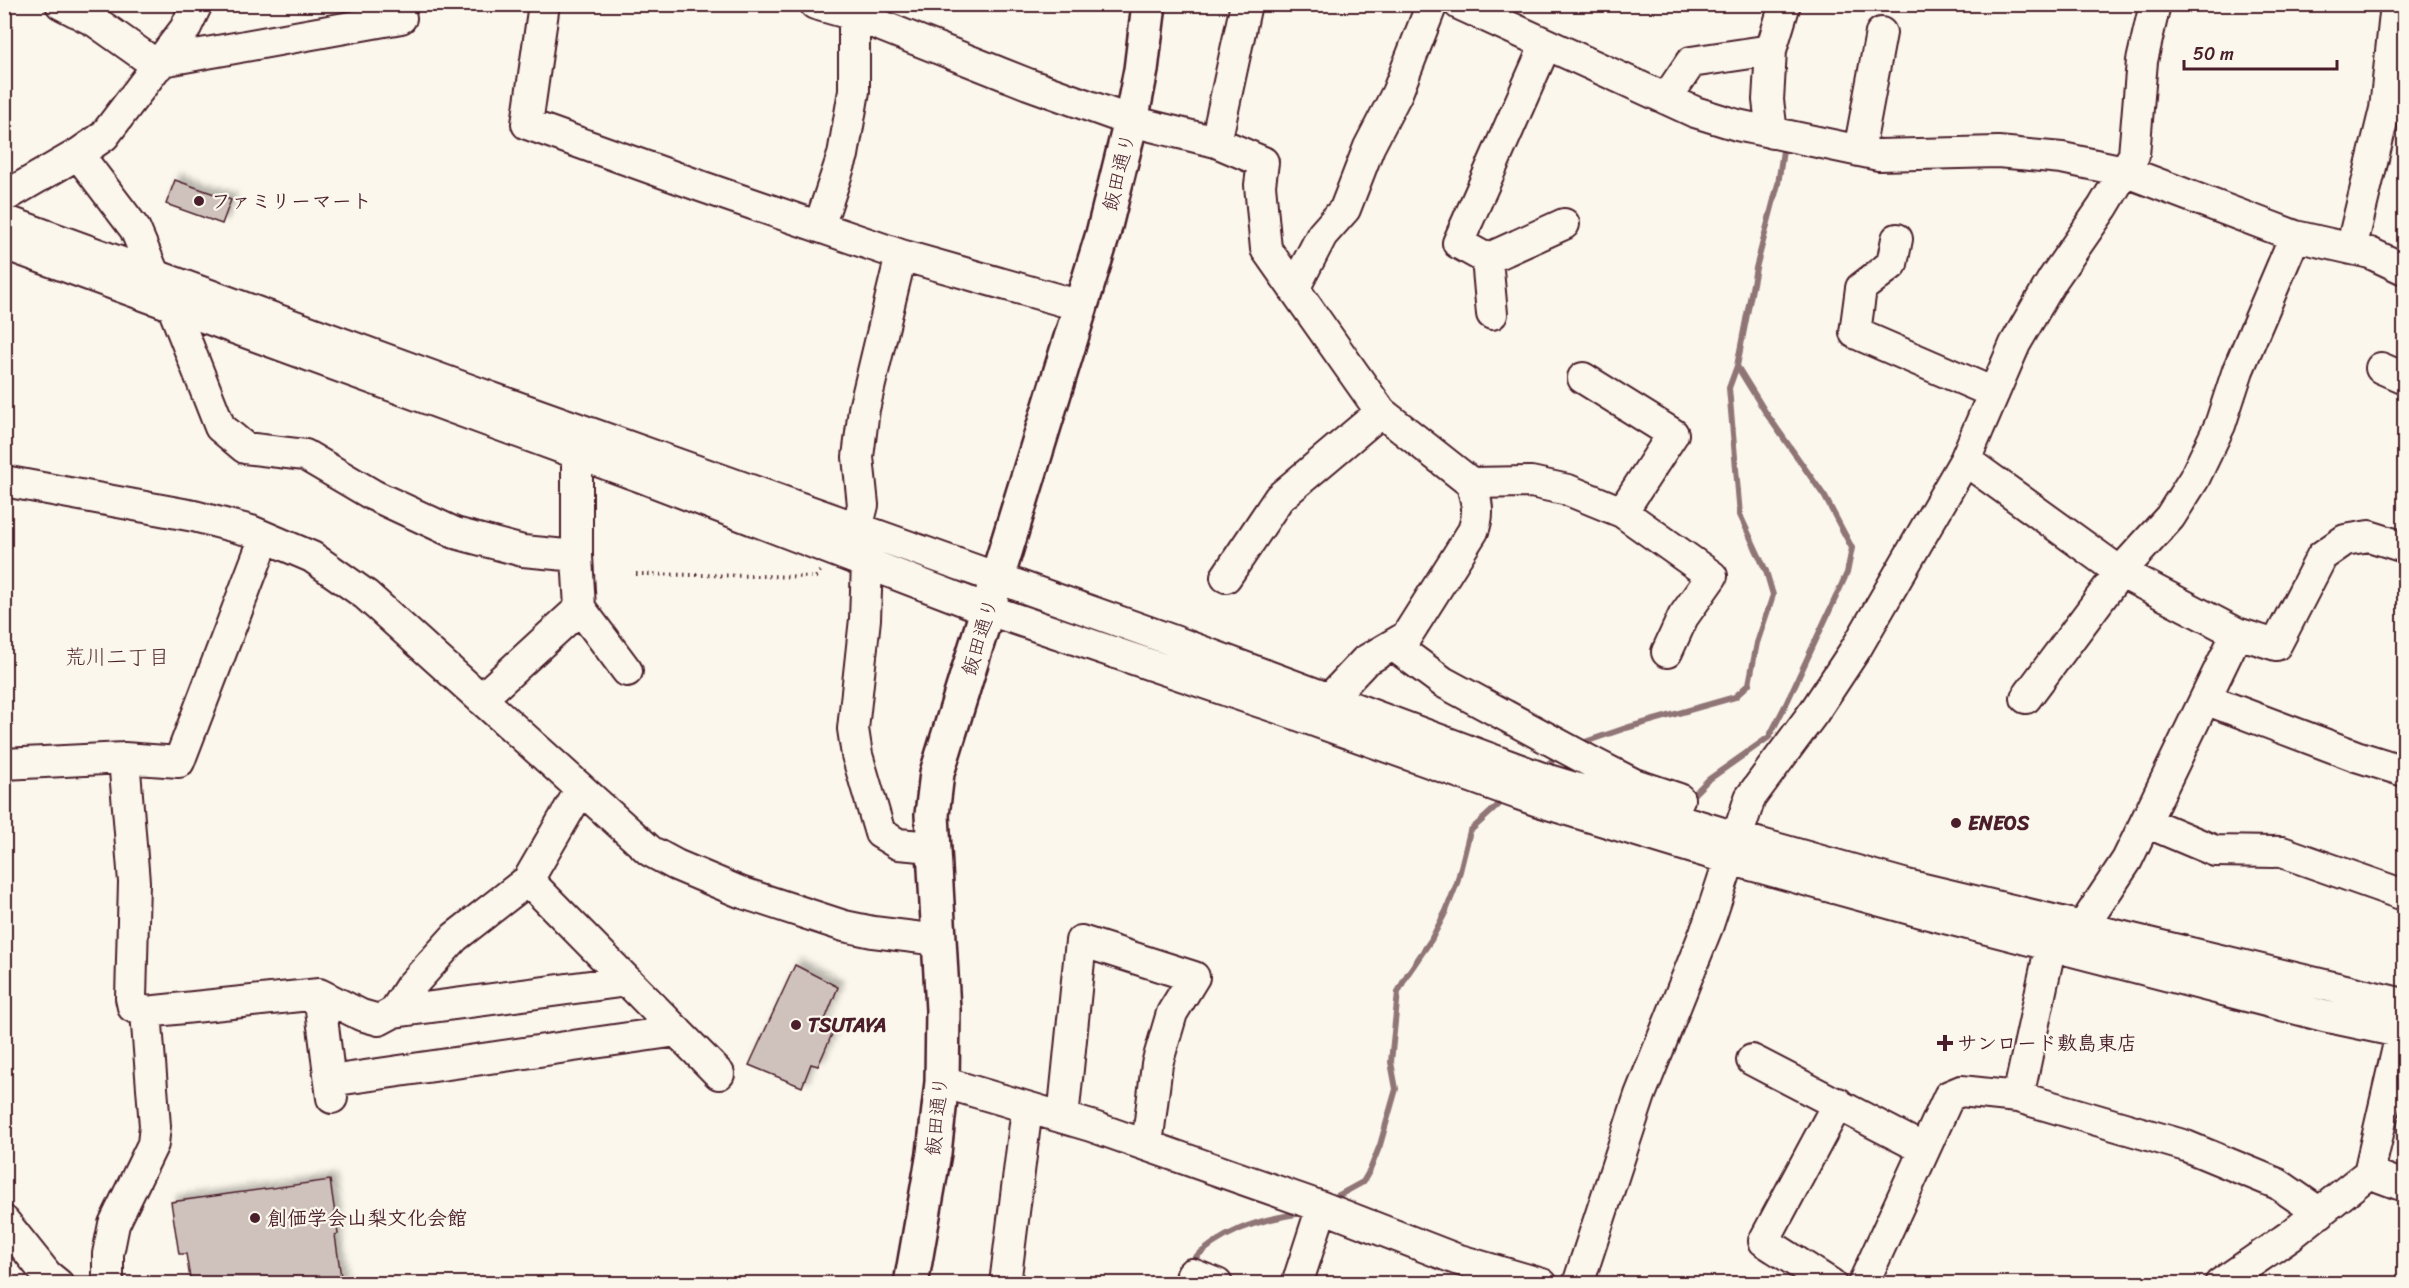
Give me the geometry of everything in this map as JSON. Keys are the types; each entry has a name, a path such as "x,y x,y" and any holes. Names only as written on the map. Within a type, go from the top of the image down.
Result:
{"main road":[{"name":"飯田通り","path":"911,1284 934,1153 942,1082 943,1010 932,815 937,773 1103,234 1131,122 1141,70 1149,4"}],"street":[{"path":"61,4 96,22 160,63 401,18"},
{"path":"4,197 78,154 104,136 184,29 197,4"},
{"path":"544,4 527,124 901,255 1081,306"},
{"path":"815,4 854,15 1131,122 1216,142 1263,162 1260,185 1266,249 1382,412 1471,483 1477,500 1478,518 1473,531 1406,637 1365,661 1330,701"},
{"path":"1216,142 1246,4"},
{"path":"1294,289 1322,235 1345,209 1369,147 1398,93 1432,4"},
{"path":"1459,4 1666,99 1716,119 1879,155 1998,152 2062,158 2124,171 2295,236 2370,253 2404,269"},
{"path":"1772,133 1768,100 1771,50 1785,4"},
{"path":"1578,1284 1640,1095 1708,925 1750,798 1814,712 1857,647 1965,460 2015,344 2053,279 2103,207 2134,155 2142,61 2155,4"},
{"path":"2351,249 2385,109 2396,4"},
{"path":"819,227 843,155 854,91 854,15"},
{"path":"1859,151 1881,33"},
{"path":"1487,259 1458,243 1546,44"},
{"path":"1666,99 1691,62 1771,50"},
{"path":"78,154 135,229 154,274"},
{"path":"4,220 857,529 993,595 1281,710 1538,801 1736,838 1907,885 2082,928 2404,1023"},
{"path":"1487,259 1564,224"},
{"path":"2026,698 2120,572 2170,517 2193,479 2220,425 2238,370 2295,236"},
{"path":"1897,239 1892,264 1861,288 1855,333 1994,393"},
{"path":"4,244 172,304 867,563 1174,641 1330,701 1542,778 1736,838 2051,944 2324,1016 2404,1023"},
{"path":"857,529 863,505 858,458 864,409 901,255"},
{"path":"1487,259 1492,314"},
{"path":"172,304 220,427 245,448 305,455 373,495 455,533 524,551 577,556"},
{"path":"1583,378 1673,434 1622,512"},
{"path":"1226,577 1279,498 1382,412"},
{"path":"577,454 577,556 580,608 627,671"},
{"path":"1965,460 2120,572 2237,633 2276,645 2322,556 2345,540 2369,536 2404,547"},
{"path":"4,481 194,516 265,537 312,557 366,595 650,851 697,875 740,892 844,926 873,932 939,939"},
{"path":"1471,483 1531,482 1568,490 1622,512 1712,576 1683,617 1667,651"},
{"path":"4,764 124,758 179,762 265,537"},
{"path":"867,563 865,619 853,729 857,755 880,833 888,840 898,844 933,847"},
{"path":"481,699 580,608"},
{"path":"2082,928 2127,860 2237,633"},
{"path":"1393,645 1443,682 1736,838"},
{"path":"2205,699 2356,756 2404,771"},
{"path":"124,758 134,882 131,998 133,1007 146,1012 319,994 360,1015 380,1020 394,1012 627,981"},
{"path":"394,1012 410,987 455,936 528,880 580,789"},
{"path":"2146,822 2215,851 2282,852 2404,895"},
{"path":"528,880 720,1074"},
{"path":"1063,1118 1082,940 1194,977 1172,1013 1160,1054 1147,1145"},
{"path":"2018,1097 2051,944"},
{"path":"319,994 331,1089 677,1031"},
{"path":"108,1284 108,1254 114,1224 153,1144 155,1126 146,1012"},
{"path":"2220,1284 2292,1235 2369,1173 2404,1023"},
{"path":"1752,1060 1924,1149"},
{"path":"942,1082 1147,1145 1322,1207 1456,1259 1542,1284"},
{"path":"1863,1284 1949,1096 1961,1091 2018,1097 2186,1146 2277,1184 2320,1212"},
{"path":"1831,1284 1764,1241 1838,1103"},
{"path":"1005,1284 1027,1108"},
{"path":"2369,1173 2404,1186"},
{"path":"1297,1284 1322,1207"},
{"path":"4,1221 47,1275 58,1284"}],"path":[{"path":"636,574 816,577 833,550"}],"building":[{"path":"175,180 231,200 222,224 166,204"},
{"path":"795,965 838,987 821,1030 832,1034 818,1066 811,1064 802,1087 749,1065"},
{"name":"創価学会山梨文化会館","path":"330,1180 342,1284 191,1284 186,1254 179,1254 171,1202"}],"waterway":[{"path":"1579,744 1735,697 1749,684 1757,643 1773,595 1766,571 1740,515 1729,388 1737,366 1756,268 1778,184 1784,144"},
{"path":"1693,795 1708,780 1769,737 1847,573 1852,548 1825,497 1766,413 1737,366"},
{"path":"1541,769 1560,755"},
{"path":"1330,1200 1363,1182 1370,1170 1380,1145 1396,1089 1391,1062 1398,992 1431,940 1446,911 1457,883 1470,831 1506,798"},
{"path":"1188,1264 1214,1243 1240,1229 1270,1219 1302,1213"},
{"path":"1168,1284 1181,1272"}],"place":[{"name":"ファミリーマート","path":"199,201"},
{"name":"ENEOS","path":"1956,823"},
{"name":"TSUTAYA","path":"796,1025"},
{"name":"サンロード敷島東店","path":"1945,1043"},
{"name":"創価学会山梨文化会館","path":"255,1218"}],"district":[{"name":"荒川二丁目","path":"117,657"}]}
